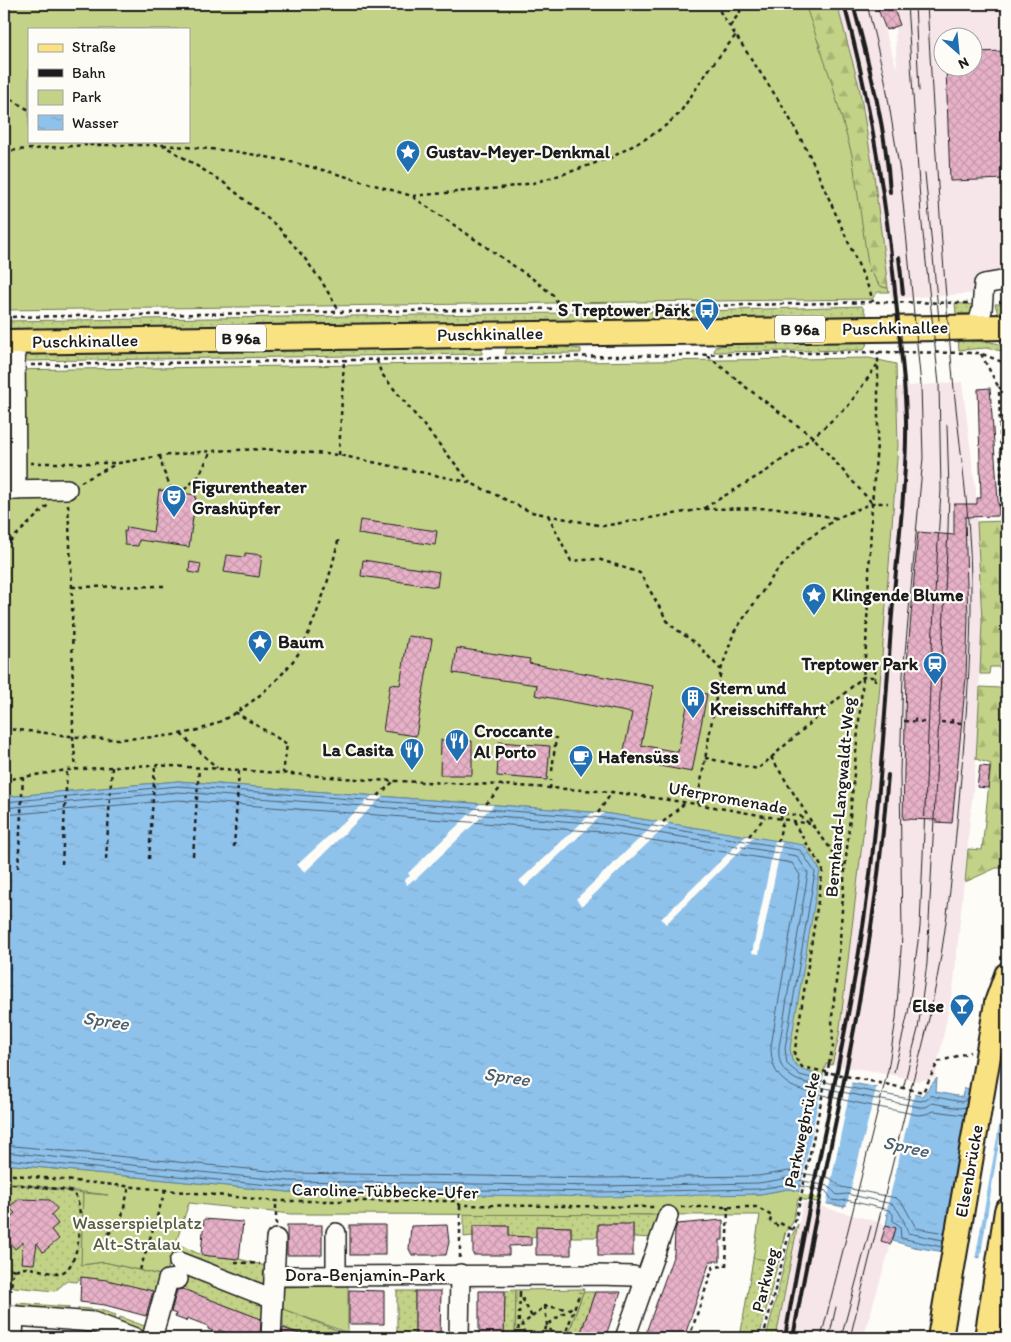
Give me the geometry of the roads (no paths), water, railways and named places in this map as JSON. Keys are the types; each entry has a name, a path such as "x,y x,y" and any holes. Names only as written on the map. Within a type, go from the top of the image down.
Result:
{"main road":[{"name":"Puschkinallee","path":"977,326 1007,339"},
{"name":"Puschkinallee","path":"9,342 1007,327"},
{"name":"Elsenbrücke","path":"940,1338 997,1003 1007,975"},
{"name":"Elsenbrücke","path":"955,1338 1007,1033"},
{"path":"987,1338 1007,1211"}],"street":[{"path":"977,326 982,310 984,284 1007,280"},
{"path":"9,342 15,366 16,463 10,490 67,489"},
{"path":"625,1338 668,1210"},
{"path":"336,1233 336,1275"},
{"path":"274,1270 276,1239"},
{"path":"152,1338 168,1280 178,1270 273,1299"},
{"name":"Dora-Benjamin-Park","path":"271,1338 274,1270 336,1275 597,1275 632,1276 644,1280"},
{"name":"Dora-Benjamin-Park","path":"459,1338 460,1274"},
{"path":"13,1338 9,1315 135,1338"}],"water":[{"name":"Spree","path":"178,781 604,813 804,845 820,870 790,1048 792,1061 802,1070 841,1081 922,1096 937,1078 936,1092 962,1097 964,1088 1007,1096 1007,1262 914,1247 893,1241 896,1228 886,1225 888,1215 844,1205 844,1207 823,1203 825,1196 788,1189 760,1194 602,1197 288,1192 4,1164 4,797"}],"tram line":[{"path":"821,1338 888,1070 896,1019 902,936 900,772 903,675 923,458 921,385 900,172 885,80 867,4"},
{"path":"894,1072 908,1013 920,927 931,664 941,490 939,384 921,215 907,4"},
{"path":"915,4 919,91"},
{"path":"850,1338 922,1049 936,985 954,856 969,671 970,552 944,277 927,4"},
{"path":"925,173 939,320"},
{"path":"903,1089 918,1029 927,963 948,530 947,425"},
{"path":"841,1338 871,1226"},
{"path":"829,1338 836,1307"}],"railway":[{"path":"785,1338 802,1241 842,1049 865,913 885,720 905,464 905,391 883,194 863,80 844,4"},
{"path":"853,4 881,120 890,192"},
{"path":"899,257 903,294"},
{"path":"793,1338 868,950 883,833 888,775"}],"place":[{"name":"Gustav-Meyer-Denkmal","path":"408,173"},
{"name":"S Treptower Park","path":"707,331"},
{"name":"Figurentheater Grashüpfer","path":"174,518"},
{"name":"Klingende Blume","path":"814,616"},
{"name":"Baum","path":"260,663"},
{"name":"Treptower Park","path":"935,685"},
{"name":"Stern und Kreisschiffahrt","path":"693,719"},
{"name":"Croccante Al Porto","path":"457,762"},
{"name":"La Casita","path":"412,771"},
{"name":"Hafensüss","path":"581,778"},
{"name":"Else","path":"962,1027"}],"park label":[{"name":"Wasserspielplatz Alt-Stralau","path":"137,1233"}]}
